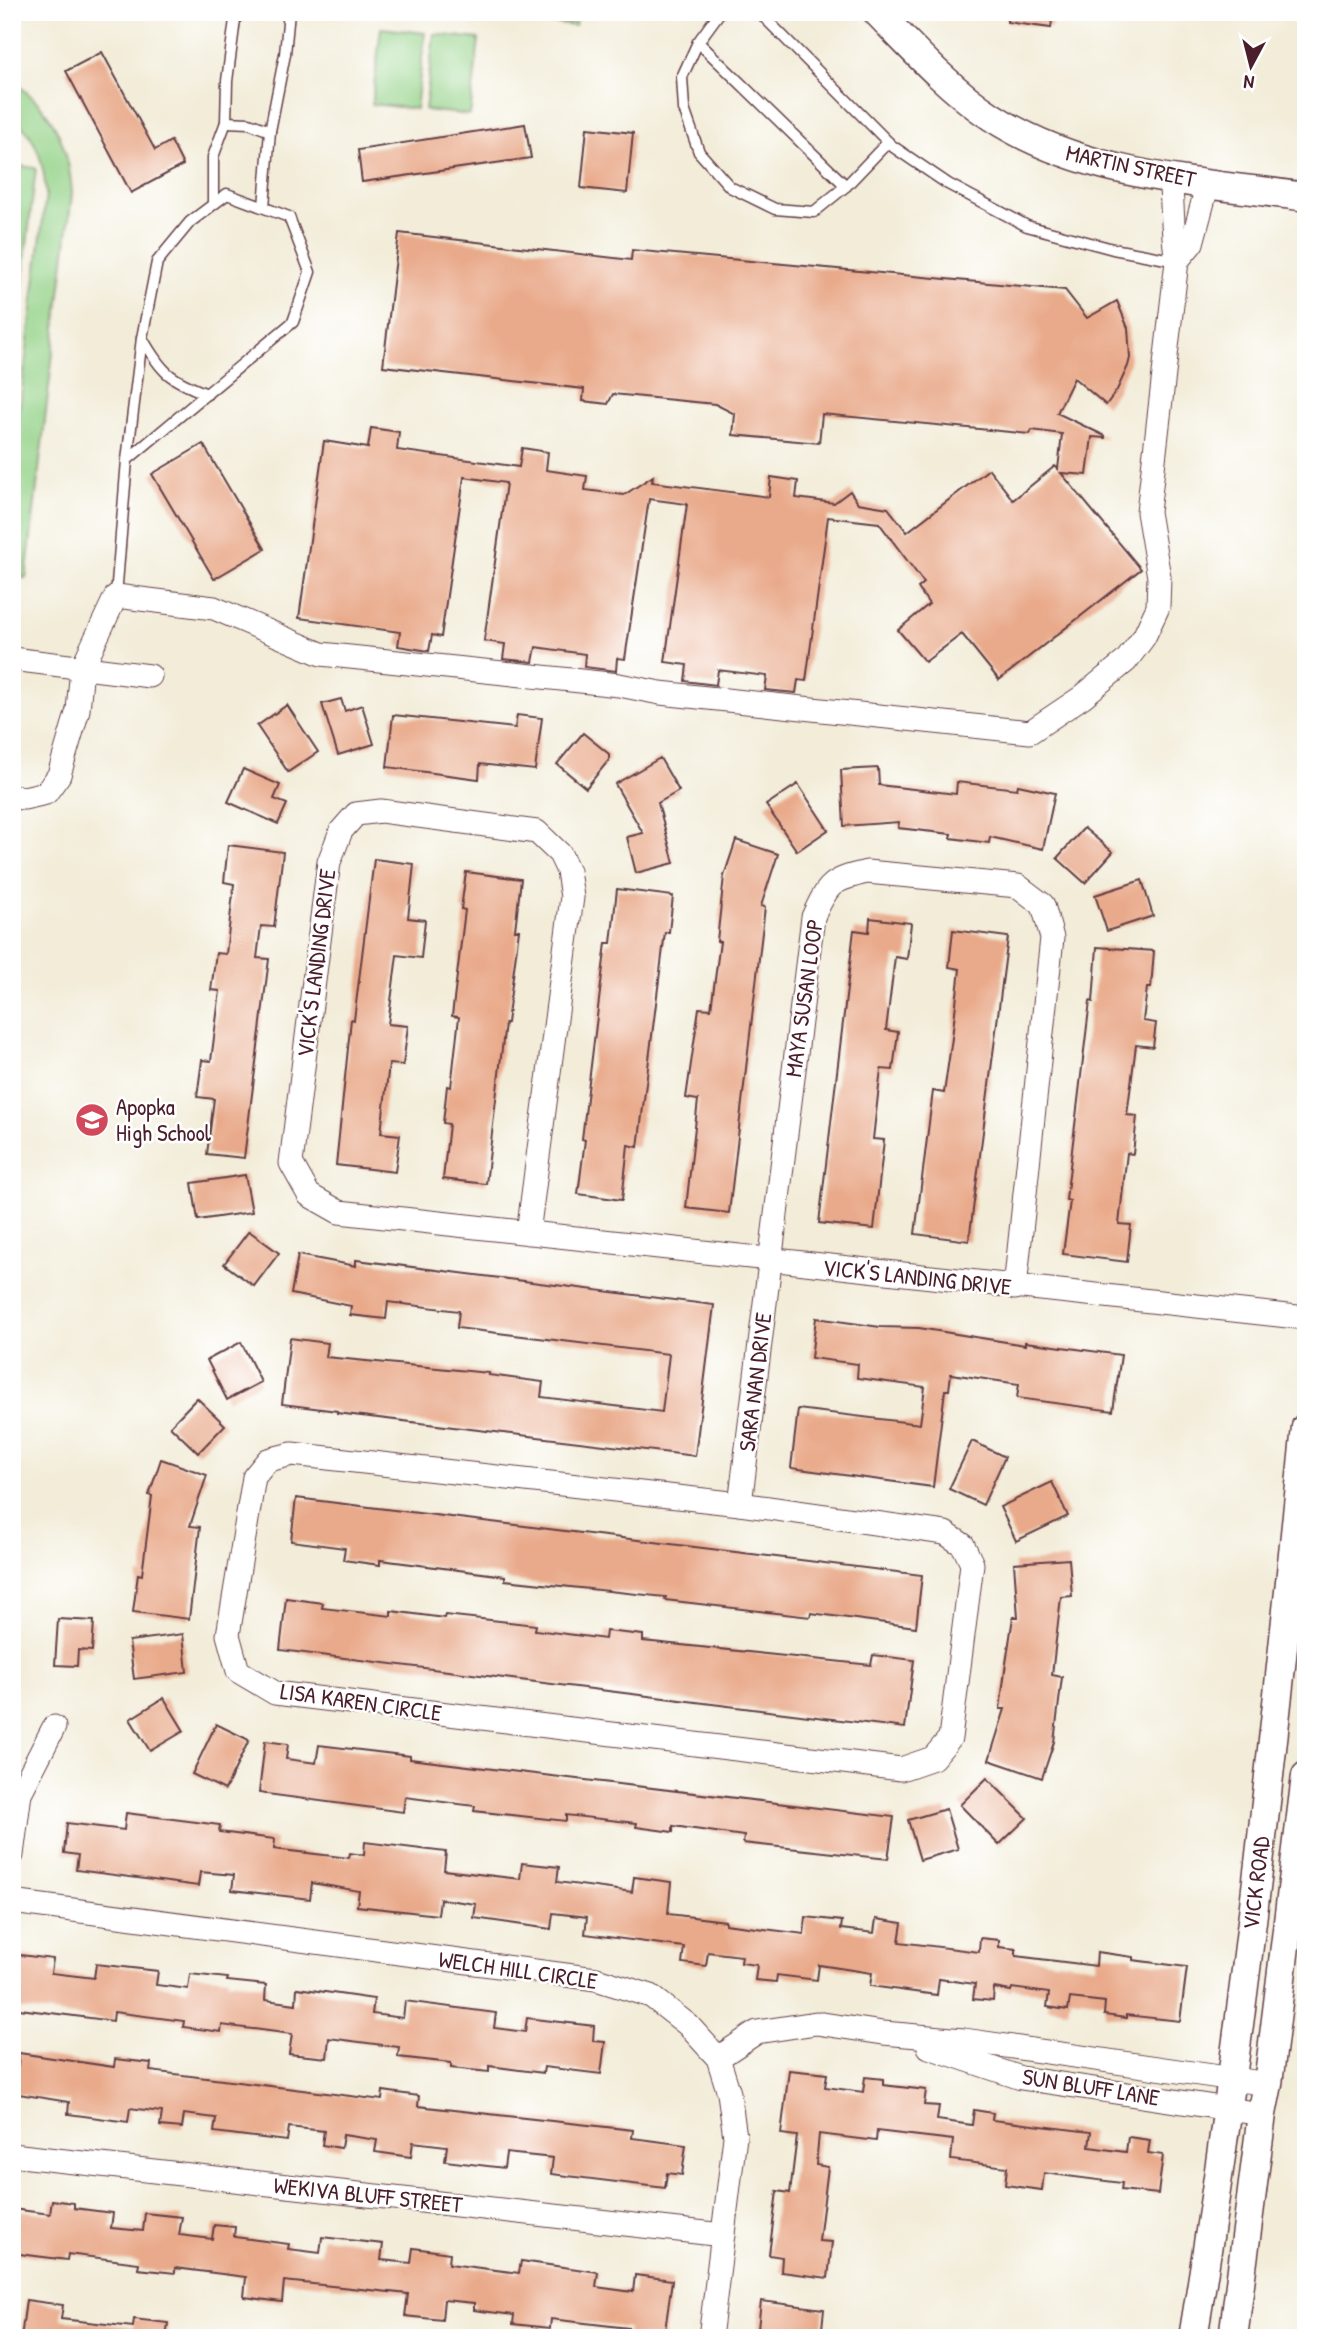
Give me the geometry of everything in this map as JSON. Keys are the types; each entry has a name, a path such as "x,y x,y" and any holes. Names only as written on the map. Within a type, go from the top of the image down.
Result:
{"street":[{"name":"MARTIN STREET","path":"877,12 936,71 990,116 1065,155 1130,171 1306,197"},
{"path":"12,797 24,798 46,793 60,775 78,710 82,668 116,596 214,608 321,654 1030,732 1082,697 1126,661 1144,636 1158,607 1159,577 1148,512 1177,261 1173,240 1170,177"},
{"path":"1177,261 1192,243 1208,183"},
{"path":"12,659 150,676"},
{"name":"VICK'S LANDING DRIVE","path":"528,1233 572,897 568,871 560,854 537,832 381,810 356,814 341,831 328,862 291,1163 309,1195 338,1212 1015,1287 1306,1318"},
{"name":"MAYA SUSAN LOOP","path":"770,1260 813,917 825,890 843,877 867,872 1018,886 1043,905 1052,938 1015,1287"},
{"name":"SARA NAN DRIVE","path":"740,1503 770,1260"},
{"name":"VICK ROAD","path":"1193,2338 1232,2079 1279,1693 1306,1427"},
{"name":"LISA KAREN CIRCLE","path":"292,1454 740,1503 944,1533 963,1545 972,1564 950,1738 933,1758 901,1769 275,1693 238,1671 228,1635 254,1477 268,1460 292,1454"},
{"path":"12,1855 20,1793 54,1727"},
{"name":"VICK ROAD","path":"1233,2338 1306,1776"},
{"name":"WELCH HILL CIRCLE","path":"12,1902 596,1979 651,1996 688,2025 718,2058 729,2093 735,2137 710,2338"},
{"name":"SUN BLUFF LANE","path":"718,2058 757,2032 816,2023 883,2033 964,2040 1268,2084"},
{"name":"SUN BLUFF LANE","path":"883,2033 1021,2078 1262,2113"},
{"name":"WEKIVA BLUFF STREET","path":"12,2155 723,2235"}],"lane":[{"path":"213,204 213,158 226,122 227,82 236,12"},
{"path":"264,207 270,131 285,54 289,12"},
{"path":"720,12 698,42 682,76 684,109 699,152 730,187 775,209 814,212 846,186 888,142"},
{"path":"759,12 888,142 948,184 1027,226 1114,250 1177,261"},
{"path":"698,42 846,186"},
{"path":"226,122 248,123 270,131"},
{"path":"116,596 127,460 142,338 157,262 190,222 227,194 289,217 310,272 293,322 127,460"},
{"path":"142,338 159,368 178,383 207,394"}],"green space":[{"path":"544,12 577,12 575,26 543,22"},
{"path":"381,28 425,33 416,109 372,104"},
{"path":"434,34 479,39 470,115 425,110"},
{"path":"12,81 39,104 57,130 67,160 72,194 26,578 12,577 12,471 46,194 44,172 34,142 12,117"},
{"path":"12,165 36,168 12,371"}],"building":[{"path":"1007,12 1053,12 1051,28 1007,22"},
{"path":"102,52 155,150 171,141 183,165 131,193 66,71"},
{"path":"525,124 531,158 362,182 358,150"},
{"path":"587,128 633,133 627,193 581,188"},
{"path":"399,233 631,260 632,250 1065,290 1087,318 1117,301 1128,328 1130,358 1117,390 1106,405 1074,378 1057,413 1105,438 1092,437 1087,475 1061,473 1141,569 999,680 962,634 925,662 898,630 929,604 918,588 924,583 879,523 828,517 806,681 798,680 796,693 765,690 767,676 718,670 716,685 692,682 685,681 687,665 665,662 687,504 649,499 625,659 617,658 616,671 584,667 585,654 536,647 533,662 503,659 505,644 484,641 506,483 464,477 441,637 432,635 429,651 398,646 400,632 299,618 324,441 368,448 371,428 399,432 397,450 519,467 522,448 548,452 546,470 587,476 585,490 624,495 653,476 652,482 769,497 771,477 798,481 796,498 834,503 850,491 858,503 888,508 907,532 989,469 1013,500 1055,466 1058,469 1062,434 1032,430 1030,434 822,414 819,443 733,435 735,414 715,404 613,394 608,404 583,401 584,389 383,366"},
{"path":"203,444 265,549 214,579 152,474"},
{"path":"341,699 345,711 362,705 374,744 338,755 322,704"},
{"path":"287,705 318,752 288,772 257,726"},
{"path":"393,715 515,728 517,715 542,718 535,770 480,764 479,779 387,767"},
{"path":"583,733 609,754 609,760 586,788 557,764"},
{"path":"660,758 679,791 658,803 674,863 636,873 627,837 643,833 615,784"},
{"path":"878,768 879,785 956,794 957,782 1017,789 1018,785 1055,793 1043,849 990,837 989,843 951,838 951,834 898,828 899,822 844,826 841,770"},
{"path":"243,769 280,785 274,799 287,804 278,824 228,802"},
{"path":"798,784 828,830 797,851 766,805"},
{"path":"1084,828 1113,852 1085,883 1057,858"},
{"path":"736,840 778,854 761,906 765,907 729,1213 686,1208 698,1100 686,1098 699,1008 711,1009 720,942 717,941 724,876"},
{"path":"228,845 283,852 274,927 261,926 257,958 269,959 244,1158 207,1154 214,1099 197,1097 202,1060 211,1061 220,991 211,990 216,953 226,954 234,884 224,882"},
{"path":"374,859 414,864 408,918 425,920 421,958 397,955 388,1024 408,1026 403,1065 389,1064 381,1133 400,1135 395,1172 336,1165 351,1019 354,1020"},
{"path":"466,872 521,879 515,930 519,930 486,1184 443,1179 449,1124 443,1123 447,1086 451,1087 459,1017 452,1016 465,910 461,909"},
{"path":"1142,880 1153,916 1107,931 1095,895"},
{"path":"617,889 673,896 669,932 665,932 638,1147 628,1145 622,1200 578,1194 585,1140 582,1139 606,943 611,943"},
{"path":"870,918 911,923 907,959 895,957 886,1030 898,1032 893,1070 881,1069 873,1139 884,1140 874,1229 819,1223 854,930 869,932"},
{"path":"953,930 1008,937 969,1241 915,1234 933,1091 944,1093 952,1038 960,969 949,967"},
{"path":"1097,947 1154,951 1151,988 1147,988 1143,1021 1156,1023 1153,1047 1136,1045 1127,1115 1137,1116 1133,1154 1127,1153 1119,1224 1131,1225 1127,1262 1063,1254 1070,1201 1066,1200 1090,1001 1093,1002"},
{"path":"245,1175 252,1212 198,1220 192,1183"},
{"path":"249,1231 279,1253 254,1286 224,1264"},
{"path":"298,1255 356,1266 356,1260 714,1305 695,1456 282,1404 290,1338 328,1343 326,1357 489,1373 488,1375 543,1382 541,1397 662,1412 669,1354 457,1328 459,1311 388,1302 386,1319 350,1315 351,1306 291,1294"},
{"path":"816,1318 880,1327 919,1328 1025,1345 1025,1342 1121,1355 1113,1411 1017,1398 1019,1384 951,1374 949,1390 945,1390 933,1487 791,1468 798,1409 920,1424 925,1387 857,1378 858,1364 811,1358"},
{"path":"241,1342 261,1382 227,1400 207,1360"},
{"path":"197,1398 225,1425 198,1453 170,1426"},
{"path":"972,1441 1005,1457 983,1505 949,1489"},
{"path":"161,1459 207,1475 190,1526 200,1527 189,1619 133,1612 138,1574 142,1575 152,1496 149,1495"},
{"path":"1052,1482 1068,1516 1016,1541 1000,1507"},
{"path":"296,1498 922,1575 916,1627 811,1613 810,1617 665,1600 666,1597 505,1580 505,1576 380,1560 380,1565 343,1560 345,1548 291,1541"},
{"path":"1069,1559 1072,1596 1061,1597 1052,1675 1062,1677 1054,1742 1042,1778 989,1760 1005,1709 1000,1709 1005,1670 1013,1617 1018,1617 1014,1563"},
{"path":"286,1598 323,1603 322,1608 391,1616 391,1611 444,1618 445,1615 536,1625 535,1630 605,1639 606,1631 643,1635 643,1641 871,1665 873,1655 914,1660 905,1728 280,1650"},
{"path":"58,1619 94,1621 92,1651 78,1650 77,1666 55,1665"},
{"path":"183,1634 187,1672 134,1679 129,1641"},
{"path":"164,1698 184,1731 150,1751 130,1719"},
{"path":"216,1724 249,1740 225,1790 192,1774"},
{"path":"265,1741 288,1744 286,1759 316,1763 319,1745 410,1756 410,1759 894,1817 888,1859 743,1843 744,1836 673,1826 673,1832 636,1827 637,1823 566,1815 566,1821 474,1811 475,1806 405,1797 403,1812 259,1793"},
{"path":"987,1778 1027,1818 999,1845 960,1805"},
{"path":"946,1809 958,1849 920,1860 908,1820"},
{"path":"126,1813 220,1825 219,1832 275,1839 274,1849 349,1858 350,1853 364,1855 365,1842 446,1852 444,1870 520,1879 522,1863 559,1867 557,1882 632,1892 634,1877 671,1882 668,1914 725,1921 725,1924 804,1934 806,1917 842,1921 841,1929 874,1933 876,1919 902,1923 899,1942 979,1952 980,1938 999,1940 999,1947 1016,1949 1016,1956 1096,1966 1097,1952 1187,1967 1180,2021 1104,2015 1105,2002 1070,1998 1068,2010 1047,2007 1049,1993 1012,1988 1011,1991 994,1988 993,2001 973,1999 975,1984 939,1979 937,1995 870,1986 872,1973 819,1965 817,1980 777,1975 776,1982 755,1980 757,1965 741,1963 742,1956 708,1952 706,1966 682,1963 684,1947 585,1934 587,1917 553,1913 551,1929 474,1918 476,1904 440,1899 438,1915 357,1906 359,1891 312,1883 310,1899 232,1890 234,1875 200,1872 198,1886 76,1870 78,1855 64,1853 67,1823 124,1830"},
{"path":"12,1954 53,1959 51,1973 94,1978 96,1964 158,1971 156,1985 188,1989 190,1974 228,1978 227,1981 266,1985 265,2000 296,2004 297,1988 374,1999 372,2014 403,2018 405,2001 496,2013 494,2028 525,2032 527,2018 594,2026 593,2041 605,2042 601,2074 544,2067 543,2073 489,2066 489,2072 451,2068 451,2063 398,2057 399,2047 329,2038 327,2058 289,2054 292,2034 222,2025 221,2032 183,2027 184,2021 114,2012 113,2021 12,2008"},
{"path":"19,2053 114,2067 115,2059 151,2063 150,2071 382,2100 383,2091 419,2096 418,2106 633,2130 632,2138 686,2145 682,2175 667,2173 665,2188 551,2174 553,2158 506,2153 504,2168 445,2161 447,2146 413,2142 411,2157 375,2152 377,2140 343,2135 341,2148 322,2145 324,2131 289,2127 287,2141 214,2132 216,2118 184,2114 182,2128 160,2126 162,2112 130,2108 128,2122 68,2114 69,2102 12,2093 12,2064 18,2065"},
{"path":"789,2070 827,2074 825,2087 863,2092 865,2077 883,2079 883,2085 926,2090 924,2105 939,2106 937,2120 972,2125 974,2110 993,2113 992,2120 1091,2132 1089,2147 1126,2152 1128,2137 1150,2140 1148,2153 1163,2155 1158,2194 1121,2190 1122,2183 1044,2173 1042,2190 1005,2185 1007,2167 951,2160 953,2140 877,2131 876,2141 819,2134 816,2165 828,2167 819,2241 832,2242 828,2278 781,2272 782,2257 769,2255 777,2191 790,2193 797,2136 781,2134"},
{"path":"52,2200 74,2203 74,2208 113,2213 111,2228 143,2231 145,2213 182,2217 179,2235 212,2239 214,2225 235,2227 234,2237 289,2244 288,2249 320,2253 322,2237 383,2244 381,2260 411,2263 413,2248 450,2253 449,2264 519,2273 521,2261 598,2272 596,2287 633,2292 635,2275 672,2280 664,2338 627,2336 628,2328 551,2319 550,2328 513,2324 514,2315 474,2310 474,2303 444,2300 442,2320 405,2316 408,2294 284,2281 282,2302 244,2297 246,2277 175,2268 175,2273 138,2269 139,2263 68,2254 67,2260 12,2253 12,2209 50,2214"},
{"path":"26,2300 63,2305 61,2319 133,2327 134,2319 168,2323 166,2338 21,2338"},
{"path":"761,2301 824,2309 821,2338 757,2338"}],"place":[{"name":"Apopka High School","path":"92,1120"}]}
